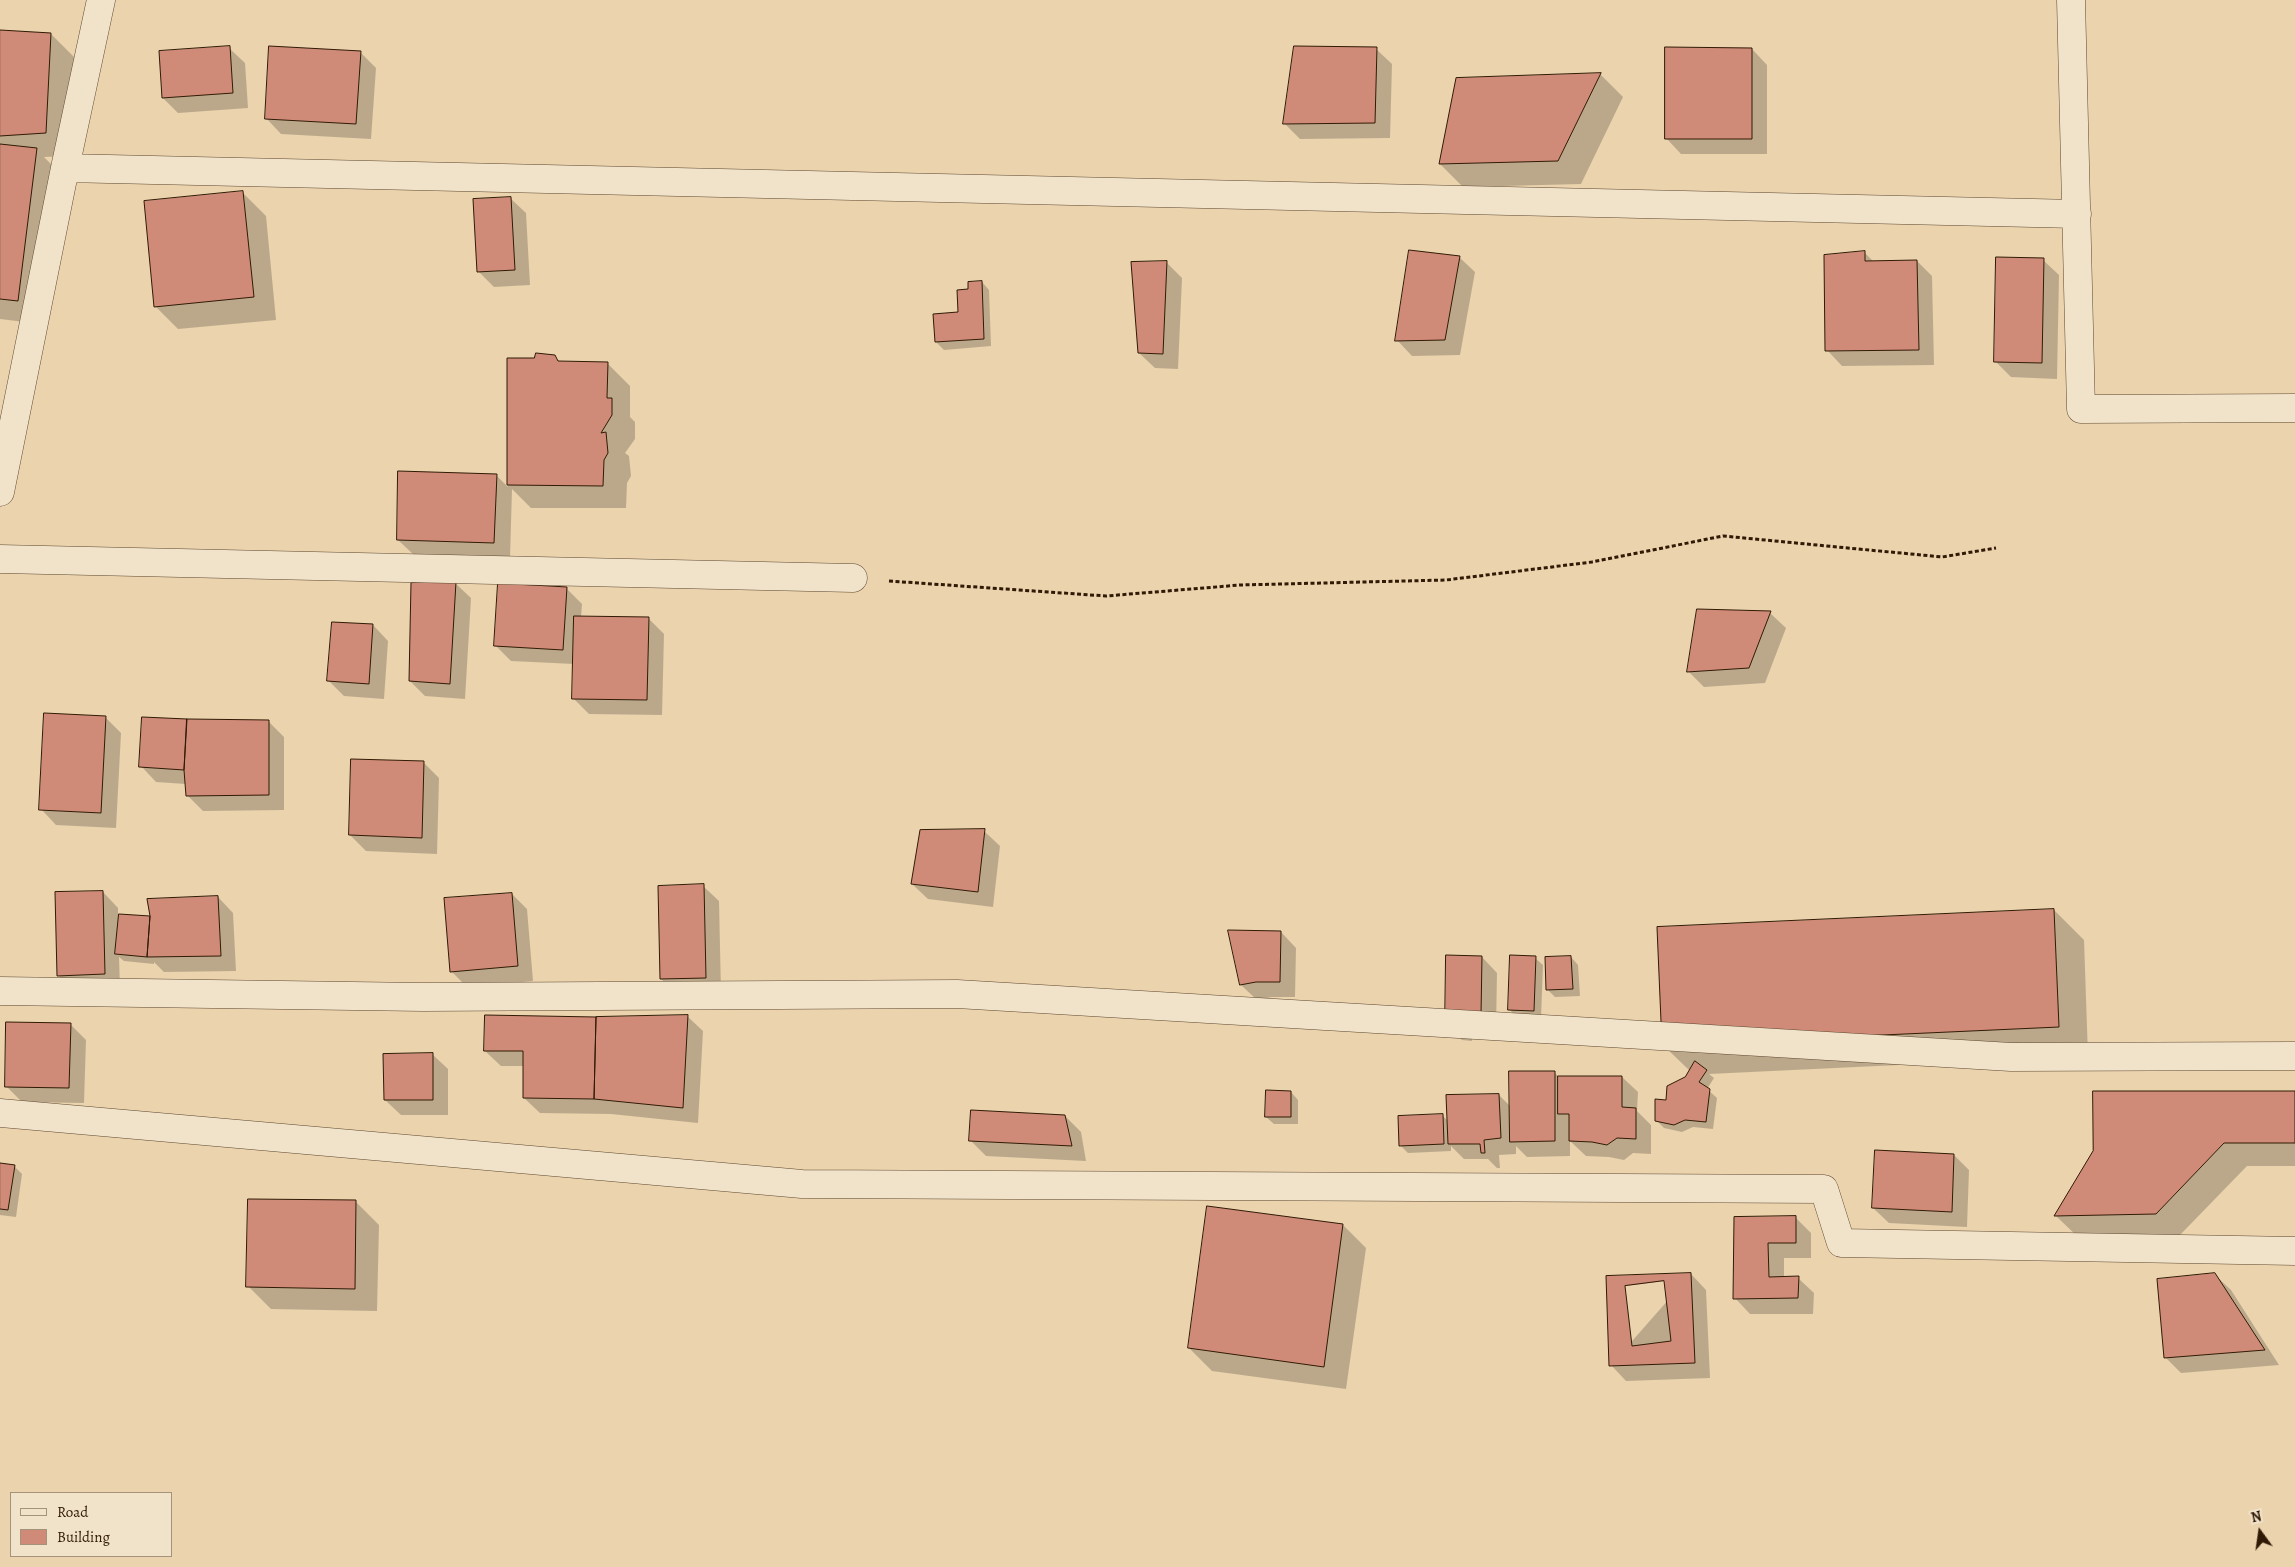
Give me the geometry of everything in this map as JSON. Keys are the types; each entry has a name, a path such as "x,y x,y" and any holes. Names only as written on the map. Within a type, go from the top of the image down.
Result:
{"street":[{"path":"0,492 64,168 101,0"},
{"path":"2071,0 2082,409 2295,408"},
{"path":"64,168 2078,214"},
{"path":"0,559 853,578"},
{"path":"0,991 423,997 957,994 2011,1057 2295,1056"},
{"path":"0,1113 802,1184 1824,1189 1841,1243 2295,1251"}],"path":[{"path":"853,578 1106,596 1240,584 1446,580 1592,562 1723,536 1942,557 1996,548"}],"building":[{"path":"0,30 51,33 46,133 0,136"},
{"path":"230,46 233,93 162,98 159,51"},
{"path":"269,46 361,51 356,124 265,119"},
{"path":"1294,46 1377,47 1375,123 1283,124"},
{"path":"1665,47 1752,48 1752,139 1665,139"},
{"path":"1601,73 1558,161 1439,164 1456,78"},
{"path":"0,144 37,148 18,301 0,299"},
{"path":"243,191 254,297 154,307 144,201"},
{"path":"511,197 515,270 477,272 473,199"},
{"path":"1409,250 1460,256 1445,340 1395,341"},
{"path":"1865,251 1865,261 1917,260 1919,350 1825,351 1824,255"},
{"path":"1996,257 2044,258 2042,363 1994,362"},
{"path":"1167,261 1163,354 1138,353 1131,262"},
{"path":"982,281 984,339 935,342 933,314 958,312 957,290 968,289 968,282"},
{"path":"536,353 555,355 558,361 608,362 607,398 612,398 612,415 601,433 606,432 608,453 604,460 603,486 507,485 507,358 534,358"},
{"path":"398,471 497,474 494,543 397,540"},
{"path":"456,582 450,684 409,681 411,583"},
{"path":"498,583 567,587 563,650 494,646"},
{"path":"1697,609 1771,611 1749,668 1687,672"},
{"path":"574,616 649,617 647,700 572,699"},
{"path":"332,622 373,624 369,684 327,681"},
{"path":"44,713 106,716 101,813 39,810"},
{"path":"142,717 187,719 184,770 139,767"},
{"path":"187,719 269,720 269,795 186,796 184,770"},
{"path":"351,759 424,761 422,838 349,835"},
{"path":"985,829 978,892 911,884 920,830"},
{"path":"704,884 706,978 660,979 658,886"},
{"path":"103,891 105,974 57,976 55,892"},
{"path":"512,893 518,966 450,972 444,898"},
{"path":"218,896 221,956 147,957 150,916 147,899"},
{"path":"2054,909 2059,1027 1662,1045 1657,927"},
{"path":"119,914 150,916 147,957 115,954"},
{"path":"1228,930 1281,931 1280,982 1256,982 1240,985"},
{"path":"1446,955 1482,956 1481,1015 1445,1025"},
{"path":"1510,955 1536,956 1534,1011 1508,1010"},
{"path":"1571,956 1573,989 1546,990 1545,957"},
{"path":"485,1015 596,1017 594,1099 523,1098 523,1051 484,1051"},
{"path":"688,1015 683,1108 594,1099 596,1017"},
{"path":"6,1022 71,1023 69,1088 5,1087"},
{"path":"433,1053 433,1100 384,1100 383,1054"},
{"path":"1695,1061 1707,1070 1699,1082 1710,1089 1706,1122 1685,1120 1674,1125 1655,1121 1655,1099 1666,1100 1667,1086 1685,1077"},
{"path":"1509,1071 1555,1071 1555,1141 1510,1142"},
{"path":"1558,1076 1622,1076 1622,1107 1636,1108 1636,1139 1617,1138 1607,1145 1569,1141 1569,1114 1558,1114"},
{"path":"1266,1090 1291,1091 1291,1117 1265,1117"},
{"path":"2093,1091 2295,1091 2295,1143 2224,1143 2156,1214 2054,1216 2093,1151"},
{"path":"1499,1094 1501,1138 1484,1140 1485,1153 1481,1153 1480,1144 1448,1144 1446,1095"},
{"path":"971,1110 1065,1115 1072,1146 969,1141"},
{"path":"1443,1114 1444,1144 1399,1146 1398,1116"},
{"path":"1875,1150 1954,1154 1952,1212 1872,1208"},
{"path":"0,1163 15,1165 8,1210 0,1209"},
{"path":"248,1199 356,1200 355,1289 246,1287"},
{"path":"1207,1206 1343,1224 1324,1367 1188,1348"},
{"path":"1796,1216 1796,1243 1768,1243 1769,1277 1799,1276 1798,1298 1733,1299 1734,1217"},
{"path":"1691,1273 1695,1363 1609,1366 1606,1276"},
{"path":"2215,1273 2265,1350 2164,1358 2157,1279"},
{"path":"1664,1281 1671,1341 1632,1346 1625,1286"}]}
